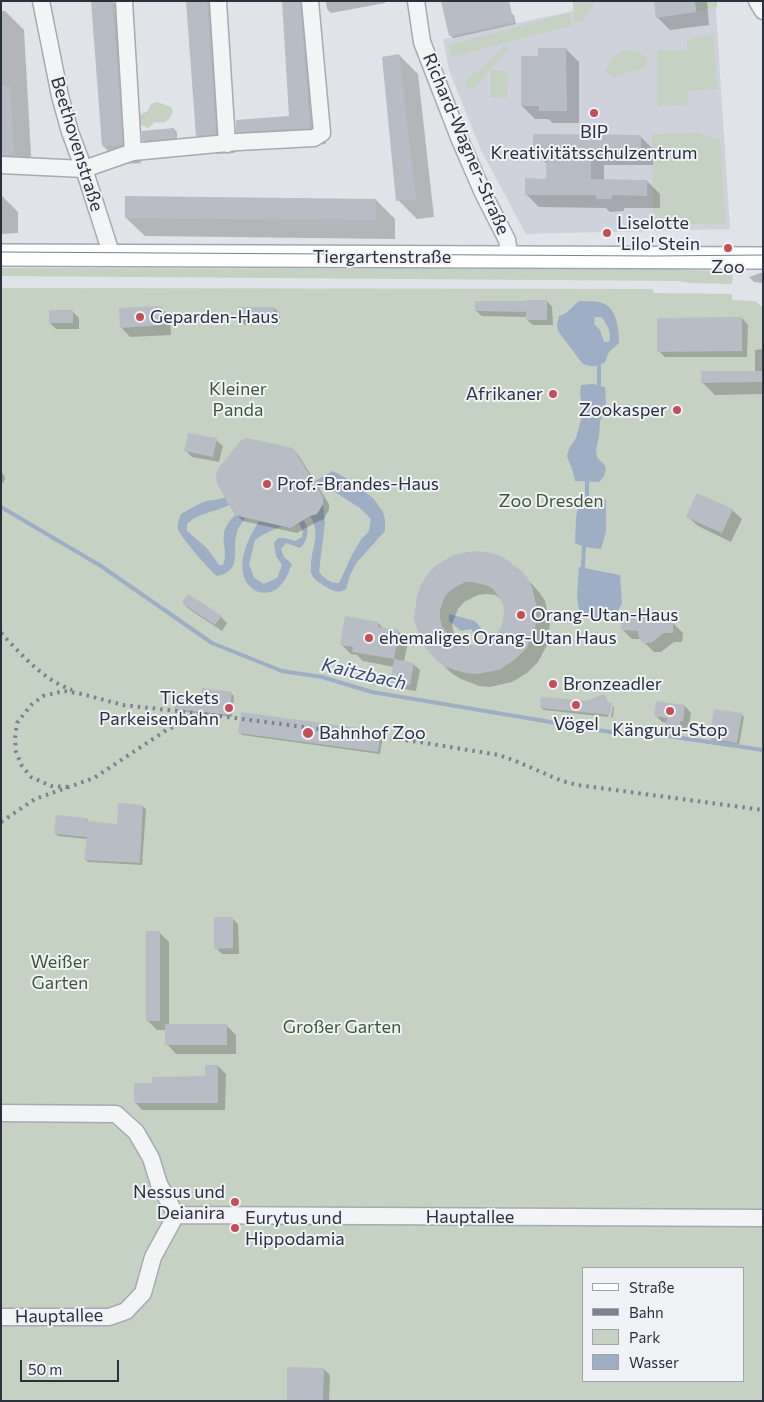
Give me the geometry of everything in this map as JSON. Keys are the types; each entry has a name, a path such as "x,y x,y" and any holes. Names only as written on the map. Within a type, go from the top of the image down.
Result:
{"main road":[{"name":"Tiergartenstraße","path":"1,255 763,258"}],"street":[{"name":"Beethovenstraße","path":"41,1 60,96 70,132 112,256"},
{"path":"124,1 134,152"},
{"path":"218,1 227,144"},
{"path":"1,165 84,169 134,152 314,138 322,133 310,1"},
{"name":"Richard-Wagner-Straße","path":"416,1 422,42 456,132 483,193 507,240 510,258"},
{"path":"757,1 763,11"},
{"path":"1,1112 116,1114 136,1132 151,1158 159,1184 176,1215"},
{"name":"Hauptallee","path":"1,1317 109,1317 126,1311 143,1293 153,1257 176,1215 763,1218"}],"shaded area":[{"name":"BIP Kreativitätsschulzentrum","path":"573,1 717,1 716,12 730,229 526,234 481,150 449,70 443,39 573,11"}],"green space":[{"path":"573,1 594,1 593,6 582,22 574,22"},
{"path":"695,1 717,1 717,7 696,12"},
{"path":"569,13 572,25 452,57 449,45"},
{"path":"713,35 717,89 689,91 688,85 688,105 657,106 657,50 687,50 687,41"},
{"path":"505,45 510,49 471,90 464,83"},
{"path":"623,50 637,52 648,60 641,69 626,72 613,78 605,71 613,57"},
{"path":"490,70 508,71 507,98 490,97"},
{"path":"157,102 171,107 173,111 169,119 162,123 155,122 148,128 139,124 138,118 147,112 151,104"},
{"path":"698,133 720,140 725,223 653,225 652,134"},
{"path":"677,265 681,270 733,271 732,284 679,281 1,276 1,268 597,269"},
{"name":"Großer Garten","path":"1,288 653,289 654,293 732,294 732,300 755,301 763,308 763,1401 1,1401"}],"water":[{"path":"579,301 599,302 610,308 616,318 619,343 609,352 605,362 594,366 582,363 558,331 559,316 566,313","holes":["595,317 602,317 609,332 609,342 604,342 600,330 594,324"]},
{"path":"593,384 605,387 606,403 600,422 596,450 597,458 604,464 606,469 604,476 599,482 575,481 567,456 576,438 583,412 580,394 581,385"},
{"path":"333,471 351,481 374,499 383,512 385,520 385,531 357,562 350,575 346,589 339,591 332,590 321,583 311,573 315,529 310,516 317,514 323,504 325,522 319,572 333,583 339,583 360,541 369,531 371,519 360,508 327,487 323,485 319,489 315,481"},
{"path":"579,496 606,500 606,531 601,549 584,547 575,543"},
{"path":"225,497 229,505 202,514 187,524 187,531 207,548 219,565 223,565 225,557 224,532 226,527 235,515 245,518 237,532 234,564 231,569 217,576 189,545 180,533 178,525 181,514 204,502"},
{"path":"304,520 307,531 303,545 300,548 286,543 281,549 284,557 292,564 283,583 278,588 267,593 256,591 245,579 242,566 244,552 259,521 283,526 255,540 249,564 254,578 264,584 277,578 282,565 276,556 274,543 278,538 295,541 302,537 303,532 299,523"},
{"path":"579,567 620,575 622,603 617,613 606,620 594,619 579,611 577,596"},
{"path":"449,614 475,621 484,632 474,633 471,629 461,631 449,621"}],"building":[{"path":"91,1 112,1 123,144 102,146"},
{"path":"186,1 207,1 216,134 196,136"},
{"path":"282,1 300,1 310,128 236,132 236,120 289,116"},
{"path":"441,1 509,1 514,22 449,36"},
{"path":"654,1 695,1 696,12 656,18"},
{"path":"538,48 566,48 567,111 539,111 539,106 521,106 521,56 538,56"},
{"path":"399,54 416,199 396,201 382,57"},
{"path":"1,86 10,86 14,154 1,155"},
{"path":"174,128 175,138 142,141 142,131"},
{"path":"533,134 641,135 641,153 591,152 591,179 647,180 647,196 612,195 612,199 596,199 596,195 525,195 525,178 546,179 547,151 533,151"},
{"path":"125,196 376,199 376,220 125,218"},
{"path":"547,300 547,320 526,320 526,312 475,311 475,301"},
{"name":"Geparden-Haus","path":"161,306 162,325 120,328 119,308"},
{"path":"238,307 274,307 274,319 238,319"},
{"path":"49,310 73,310 73,323 49,323"},
{"path":"742,317 742,351 657,352 657,318"},
{"path":"701,371 763,371 763,382 701,383"},
{"path":"188,433 217,438 213,457 184,451"},
{"name":"Prof.-Brandes-Haus","path":"247,438 293,448 323,497 323,504 317,514 290,528 235,515 217,483 216,476 218,469 241,440"},
{"path":"697,493 733,509 722,533 686,517"},
{"name":"Orang-Utan-Haus","path":"478,551 501,556 519,569 527,577 532,587 537,608 535,629 526,649 499,670 477,674 455,670 444,666 435,659 421,641 414,619 417,596 427,575 435,566 445,560 467,552","holes":["465,582 488,586 494,590 503,604 504,611 502,626 493,639 480,645 465,645 451,639 442,626 440,610 445,596 451,590"]},
{"path":"188,594 222,616 215,625 182,603"},
{"path":"638,609 660,610 661,621 673,622 673,633 664,633 651,643 643,643 639,639 638,631 621,630 621,615 638,616"},
{"name":"ehemaliges Orang-Utan Haus","path":"345,616 378,622 378,627 399,630 394,659 352,652 353,647 340,645"},
{"path":"394,659 414,663 410,685 390,682"},
{"path":"202,688 232,692 229,715 174,709 175,694 201,696"},
{"name":"Vögel","path":"604,694 607,702 612,703 610,715 540,708 541,697 587,701"},
{"name":"Känguru-Stop","path":"656,701 685,705 683,721 680,721 680,727 666,725 667,718 654,716"},
{"path":"714,709 742,713 737,743 709,738"},
{"path":"241,712 381,731 378,752 238,733"},
{"path":"118,803 143,805 140,863 84,860 87,837 54,834 56,815 87,818 87,821 117,824"},
{"path":"214,917 233,917 233,948 214,949"},
{"path":"146,931 160,931 160,1021 146,1021"},
{"path":"165,1024 227,1024 227,1045 165,1045"},
{"path":"205,1065 218,1065 218,1103 134,1103 134,1083 152,1083 152,1077 205,1076"},
{"path":"287,1367 324,1368 323,1401 287,1401"}],"waterway":[{"path":"599,366 599,384"},
{"path":"587,481 587,496"},
{"name":"Kaitzbach","path":"1,507 101,566 212,643 282,671 322,677 372,692 616,733 655,734 763,750"},
{"path":"583,567 584,547"}],"tram line":[{"path":"1,252 763,255"}],"railway":[{"path":"1,633 42,673 61,686 72,690"},
{"path":"68,787 51,786 31,777 22,766 16,752 15,738 17,723 31,705 43,696 64,691 123,705 419,742 499,755 562,781 578,785 763,810"},
{"path":"1,822 35,799 94,778 168,729 183,723 207,720"}],"place":[{"name":"BIP Kreativitätsschulzentrum","path":"594,113"},
{"name":"Liselotte 'Lilo' Stein","path":"607,233"},
{"name":"Zoo","path":"728,248"},
{"name":"Geparden-Haus","path":"140,317"},
{"name":"Afrikaner","path":"553,394"},
{"name":"Zookasper","path":"677,410"},
{"name":"Prof.-Brandes-Haus","path":"267,484"},
{"name":"Orang-Utan-Haus","path":"521,615"},
{"name":"ehemaliges Orang-Utan Haus","path":"369,638"},
{"name":"Bronzeadler","path":"553,684"},
{"name":"Vögel","path":"576,705"},
{"name":"Tickets Parkeisenbahn","path":"229,708"},
{"name":"Känguru-Stop","path":"670,711"},
{"name":"Bahnhof Zoo","path":"308,733"},
{"name":"Nessus und Deianira","path":"235,1202"},
{"name":"Eurytus und Hippodamia","path":"235,1228"}],"park label":[{"name":"Kleiner Panda","path":"238,399"},
{"name":"Zoo Dresden","path":"551,501"},
{"name":"Weißer Garten","path":"60,972"}]}
